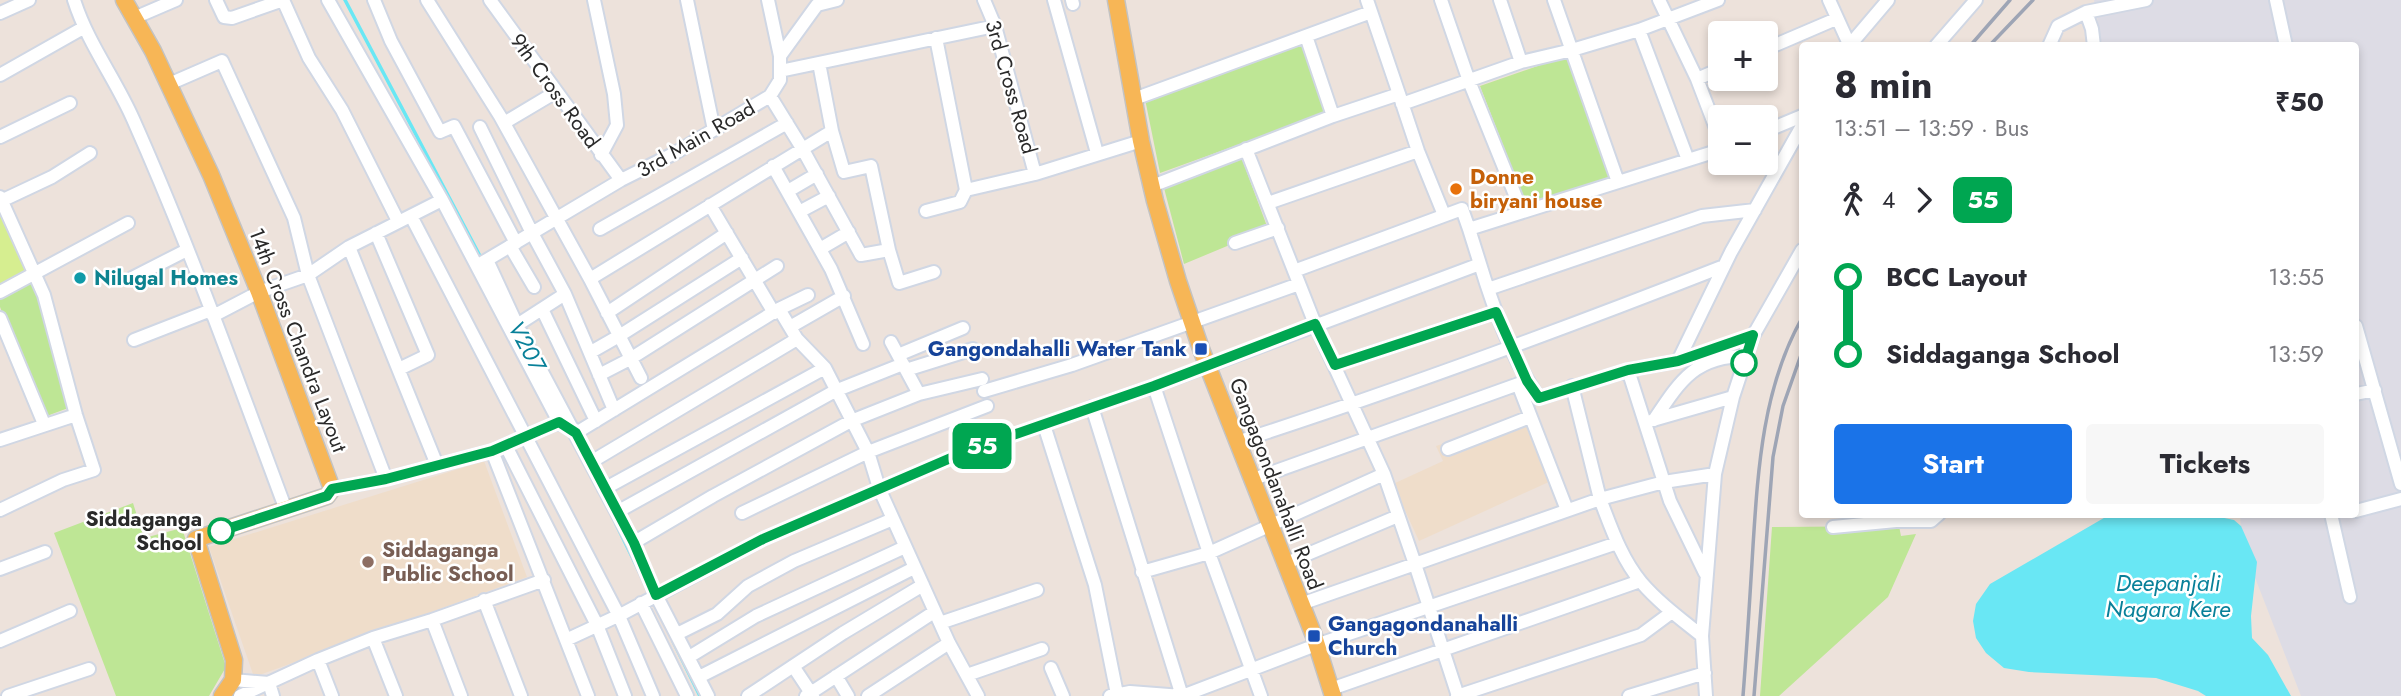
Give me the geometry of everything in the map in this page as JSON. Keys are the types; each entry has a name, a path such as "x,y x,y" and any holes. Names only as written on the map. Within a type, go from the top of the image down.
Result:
{"main road":[{"name":"14th Cross Chandra Layout","path":"124,0 169,84 211,175 259,292 332,489"},
{"name":"Gangagondanahalli Road","path":"1116,0 1141,141 1178,281 1332,692"},
{"path":"222,696 233,680 234,660 196,539 327,496 332,489"}],"street":[{"path":"0,13 29,0"},
{"path":"74,0 83,28 132,116 212,313 286,510"},
{"path":"134,18 176,0"},
{"path":"216,0 225,17 232,18 283,0 309,58 342,110 398,221"},
{"path":"328,0 517,325 634,543 648,599 687,696"},
{"path":"373,0 391,41 440,132 454,126 534,287"},
{"path":"427,0 504,123 641,378"},
{"name":"9th Cross Road","path":"490,0 621,180"},
{"path":"594,0 614,94 617,125 601,155"},
{"path":"687,0 714,130"},
{"name":"3rd Main Road","path":"482,263 770,96 780,80 780,56 768,0"},
{"name":"3rd Cross Road","path":"984,0 995,26 1035,174"},
{"path":"1054,0 1097,153"},
{"path":"1441,0 1469,81 1522,212"},
{"path":"1500,0 1521,62"},
{"path":"1554,0 1618,182"},
{"path":"1659,0 1708,108"},
{"path":"1152,186 1333,116 1469,81 1521,62 1639,30 1718,0"},
{"path":"1829,0 1848,42"},
{"path":"1852,42 1888,0"},
{"path":"1939,42 1976,0"},
{"path":"2051,42 2058,26 2086,12 2146,0"},
{"path":"2276,0 2285,42"},
{"path":"780,56 817,5 831,1"},
{"path":"1134,99 1306,36 1369,6 1418,151 1444,215"},
{"path":"2086,12 2094,42"},
{"path":"1778,44 1836,19"},
{"path":"780,71 995,26"},
{"path":"0,75 83,28"},
{"path":"1639,30 1688,160"},
{"path":"1306,36 1333,116"},
{"path":"926,211 960,202 967,190 936,38"},
{"path":"169,84 222,61 294,218 308,275 386,479"},
{"path":"819,63 832,131 844,172 871,166 899,284 934,271"},
{"path":"1697,79 1708,74"},
{"path":"504,123 556,92"},
{"path":"770,96 861,255 889,250"},
{"path":"0,137 70,103"},
{"path":"1778,126 1799,117"},
{"path":"600,229 787,124"},
{"path":"480,127 565,294 614,410"},
{"path":"590,279 832,131"},
{"path":"1678,361 1724,266 1799,131"},
{"path":"967,190 1035,174 1141,141"},
{"path":"1245,149 1315,324 1384,474 1457,696 1641,635 1672,612"},
{"path":"1268,203 1418,151"},
{"path":"0,510 63,480 94,470 76,415 44,295 1,199 52,177 90,153"},
{"path":"1469,229 1708,154"},
{"path":"773,166 844,296 863,344"},
{"path":"788,191 817,174"},
{"path":"799,212 829,196"},
{"path":"134,340 308,275 349,247 442,200"},
{"path":"710,205 753,280 797,339 825,368 868,452 879,488 914,568 976,695"},
{"path":"1294,271 1462,209 1496,312 1513,348 1530,418 1567,510"},
{"path":"1488,289 1702,216 1755,211"},
{"path":"411,216 619,616 653,696"},
{"path":"0,292 128,223"},
{"path":"1235,243 1278,228"},
{"path":"820,249 849,232"},
{"path":"376,233 428,355 398,369"},
{"path":"607,313 727,233"},
{"path":"349,247 437,465"},
{"path":"132,278 187,250"},
{"path":"1706,696 1702,636 1715,474 1732,397 1753,335 1799,255"},
{"path":"591,352 742,258"},
{"path":"482,263 561,423 576,433"},
{"path":"566,640 619,616 763,539 967,451 1154,386 1480,264"},
{"path":"599,375 630,359 777,266"},
{"path":"1237,442 1513,348 1724,266"},
{"path":"634,543 713,496 851,421 919,394 983,385 1072,365 1299,284"},
{"path":"517,325 565,294"},
{"path":"576,433 776,311 808,295"},
{"path":"790,327 844,296"},
{"path":"542,309 596,421"},
{"path":"1335,365 1496,312"},
{"path":"0,318 44,424"},
{"path":"617,512 835,391 902,363 963,327"},
{"path":"1522,383 1539,398 1628,370 1678,361 1753,335"},
{"path":"2359,336 2401,484"},
{"path":"591,462 797,339"},
{"path":"891,342 919,394"},
{"path":"902,363 973,349"},
{"path":"1650,421 1689,373 1725,356 1746,356"},
{"path":"604,489 825,368"},
{"path":"1628,370 1650,421 1664,482 1684,531 1706,573"},
{"path":"1251,480 1522,383"},
{"path":"1154,386 1209,553 1261,696"},
{"path":"1572,386 1600,499 1617,543 1640,581 1702,636"},
{"path":"2359,393 2375,390"},
{"path":"1650,421 1732,397"},
{"path":"741,513 868,452 988,406"},
{"path":"1092,407 1182,696"},
{"path":"0,440 76,415"},
{"path":"1448,449 1530,418"},
{"path":"332,489 386,479 492,451 561,423"},
{"path":"1044,425 1095,585 1122,694 1182,696 1316,645 1617,543"},
{"path":"506,446 597,625 625,696"},
{"path":"492,451 588,696"},
{"path":"1142,572 1209,553 1384,474"},
{"path":"1301,604 1600,499 1664,482 1715,474"},
{"path":"2359,510 2401,499"},
{"path":"1283,564 1398,516"},
{"path":"1833,527 1863,519 1894,518"},
{"path":"2336,518 2350,597"},
{"path":"677,635 717,614 748,586 794,561 893,519"},
{"path":"689,657 756,616 905,547"},
{"path":"0,569 45,552"},
{"path":"699,677 914,568"},
{"path":"240,696 271,690 318,660 373,638 544,580"},
{"path":"1332,692 1443,648 1640,581"},
{"path":"748,696 843,633 923,585"},
{"path":"793,666 810,695 836,676 937,618 1037,590"},
{"path":"648,599 677,635 708,696"},
{"path":"484,600 521,696"},
{"path":"0,641 69,611"},
{"path":"432,620 461,696"},
{"path":"373,638 396,696"},
{"path":"868,696 949,643"},
{"path":"967,675 1042,649"},
{"path":"318,660 332,696"},
{"path":"1051,668 1063,696"},
{"path":"8,696 89,669"},
{"path":"1629,696 1705,673"},
{"path":"836,676 848,696"},
{"path":"233,680 271,690"}],"shaded area":[{"path":"2094,0 2401,0 2401,696 2301,696 2242,544 2240,518 2359,518 2359,42 2101,42"},
{"path":"1522,417 1551,481 1419,541 1393,484 1443,461 1436,446"},
{"name":"Siddaganga Public School","path":"484,461 527,577 254,677 209,547"}],"green space":[{"path":"1302,44 1326,113 1160,173 1145,99"},
{"path":"1575,53 1621,175 1526,204 1480,86"},
{"path":"1242,159 1268,229 1184,264 1164,188"},
{"path":"0,209 28,270 0,285"},
{"path":"33,282 71,407 44,417 0,307 0,300"},
{"path":"133,503 144,538 182,528 226,667 209,696 116,696 54,533"},
{"path":"1899,526 1901,536 1916,534 1888,597 1779,696 1760,696 1772,527"}],"water":[{"name":"Deepanjali Nagara Kere","path":"2104,518 2234,520 2241,526 2257,562 2251,616 2252,638 2268,655 2291,696 2206,696 2156,678 2029,672 2004,668 1986,653 1976,638 1973,621 1976,604 1990,584"}],"waterway":[{"name":"V207","path":"345,0 481,258"},
{"name":"V207","path":"616,524 639,571"},
{"name":"V207","path":"673,641 700,696"}],"railway":[{"path":"1973,42 2010,0"},
{"path":"1993,42 2033,0"},
{"path":"1743,696 1760,458 1779,372 1799,324"},
{"path":"1754,696 1773,457 1783,406 1799,361"}],"bus line":[{"name":"55","path":"221,531 327,496 332,489 386,479 492,451 559,422 576,433 634,543 656,595 763,539 967,451 1154,386 1315,324 1335,365 1496,312 1527,381 1539,398 1628,370 1678,361 1753,335 1744,363"}],"place":[{"name":"Donne biryani house","path":"1456,189"},
{"name":"Nilugal Homes","path":"80,278"},
{"name":"Gangondahalli Water Tank","path":"1201,349"},
{"name":"Siddaganga School","path":"221,531"},
{"name":"Siddaganga Public School","path":"368,562"},
{"name":"Gangagondanahalli Church","path":"1314,636"}]}
